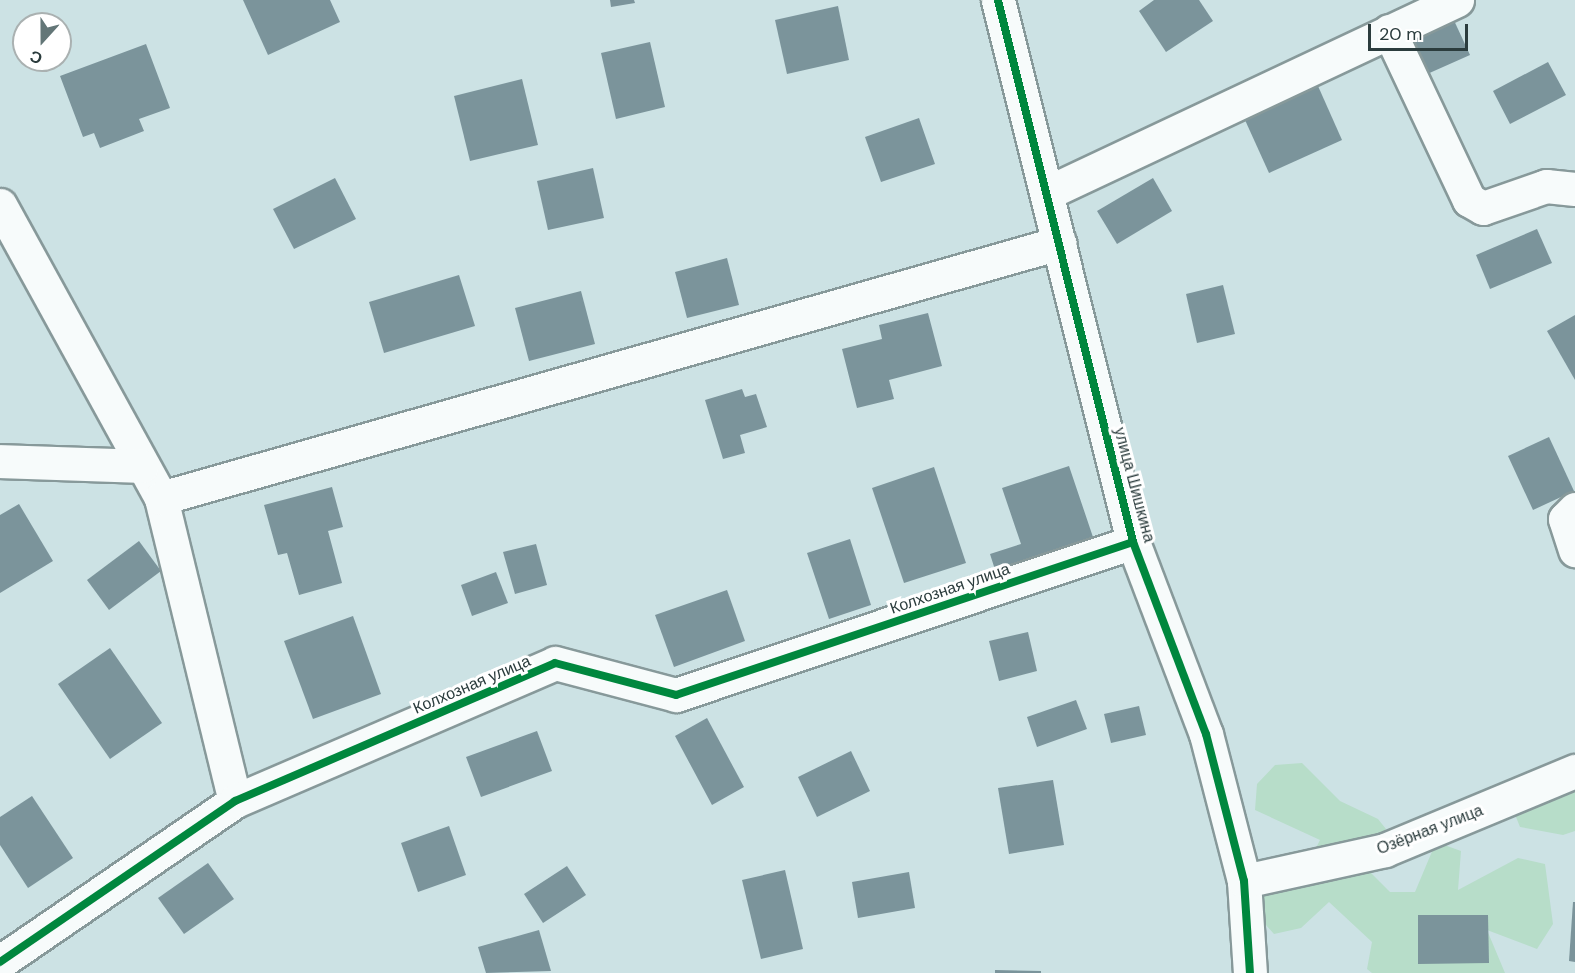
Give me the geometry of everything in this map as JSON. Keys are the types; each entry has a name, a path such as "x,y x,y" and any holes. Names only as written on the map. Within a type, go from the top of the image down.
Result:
{"street":[{"name":"улица Шишкина","path":"998,0 1134,542 1206,734 1244,881 1250,973"},
{"path":"1048,192 1457,0"},
{"path":"1389,31 1469,200 1483,208 1546,186 1575,189"},
{"path":"0,205 161,498 235,801"},
{"path":"161,498 1059,243"},
{"path":"0,461 142,466"},
{"path":"1575,509 1565,519 1575,550"},
{"name":"Колхозная улица","path":"0,962 235,801 555,663 676,695 1134,542"},
{"name":"Озёрная улица","path":"1244,881 1385,850 1575,771"}],"green space":[{"path":"1302,763 1340,801 1378,819 1386,829 1354,856 1390,892 1415,892 1436,842 1461,851 1458,890 1518,858 1545,864 1553,924 1537,949 1487,930 1505,973 1372,973 1367,969 1372,942 1329,902 1301,928 1274,934 1255,913 1260,886 1308,864 1320,840 1255,810 1257,784 1275,765"},
{"path":"1575,789 1575,831 1563,835 1520,827 1510,802"}],"building":[{"path":"243,0 330,0 340,22 268,55"},
{"path":"610,0 634,0 635,3 611,7"},
{"path":"1154,0 1199,0 1213,21 1166,52 1139,11"},
{"path":"838,6 849,60 787,74 775,20"},
{"path":"1451,14 1470,55 1425,75 1407,34"},
{"path":"650,42 665,107 616,119 601,53"},
{"path":"146,44 170,108 139,119 144,131 100,148 94,133 83,137 60,76"},
{"path":"1548,62 1566,95 1510,124 1493,91"},
{"path":"522,79 538,145 470,161 454,96"},
{"path":"1318,86 1342,140 1269,173 1245,120"},
{"path":"919,118 935,164 881,182 865,137"},
{"path":"593,168 604,218 548,230 537,181"},
{"path":"335,178 356,219 294,249 273,209"},
{"path":"1153,178 1172,211 1117,244 1097,211"},
{"path":"1537,229 1552,263 1490,289 1476,255"},
{"path":"727,258 739,305 687,318 675,272"},
{"path":"459,275 475,326 384,353 369,302"},
{"path":"1223,285 1235,334 1197,343 1186,294"},
{"path":"581,291 595,344 529,361 515,308"},
{"path":"928,313 942,366 889,380 894,399 857,408 842,349 882,339 879,325"},
{"path":"1575,315 1575,380 1547,331"},
{"path":"742,389 745,397 756,394 767,427 740,435 745,453 723,459 705,400"},
{"path":"1549,437 1574,491 1533,510 1508,456"},
{"path":"1069,466 1095,543 997,576 990,554 1021,544 1002,488"},
{"path":"934,467 966,563 904,583 872,488"},
{"path":"332,487 343,527 328,531 342,583 299,595 287,553 278,555 264,505"},
{"path":"19,504 53,561 0,593 0,515"},
{"path":"850,539 871,605 829,619 807,553"},
{"path":"139,541 161,571 109,610 87,580"},
{"path":"536,544 547,585 515,594 503,552"},
{"path":"496,572 508,603 472,616 461,585"},
{"path":"727,590 745,641 674,667 655,615"},
{"path":"353,616 381,694 313,719 284,641"},
{"path":"1028,632 1037,671 999,681 989,641"},
{"path":"110,648 162,723 110,759 58,684"},
{"path":"1076,700 1087,729 1037,747 1027,717"},
{"path":"1139,706 1146,735 1111,743 1104,714"},
{"path":"707,718 744,787 712,805 675,736"},
{"path":"537,731 552,771 481,797 466,757"},
{"path":"851,751 870,791 817,817 798,777"},
{"path":"1053,780 1064,845 1009,854 998,788"},
{"path":"32,796 73,858 28,888 0,845 0,817"},
{"path":"449,826 466,875 418,892 401,843"},
{"path":"208,863 234,899 184,934 158,898"},
{"path":"567,866 586,895 543,923 524,894"},
{"path":"785,870 803,949 761,959 742,880"},
{"path":"909,872 915,908 858,918 852,882"},
{"path":"1573,902 1575,902 1575,962 1569,961"},
{"path":"1418,915 1488,915 1489,963 1418,964"},
{"path":"539,930 551,971 486,973 478,947"},
{"path":"995,970 1041,971 1041,973 995,973"}],"cycle path":[{"path":"998,0 1133,542 1206,734 1244,881 1250,973"},
{"path":"0,962 235,801 555,663 676,695 1133,542"}]}
